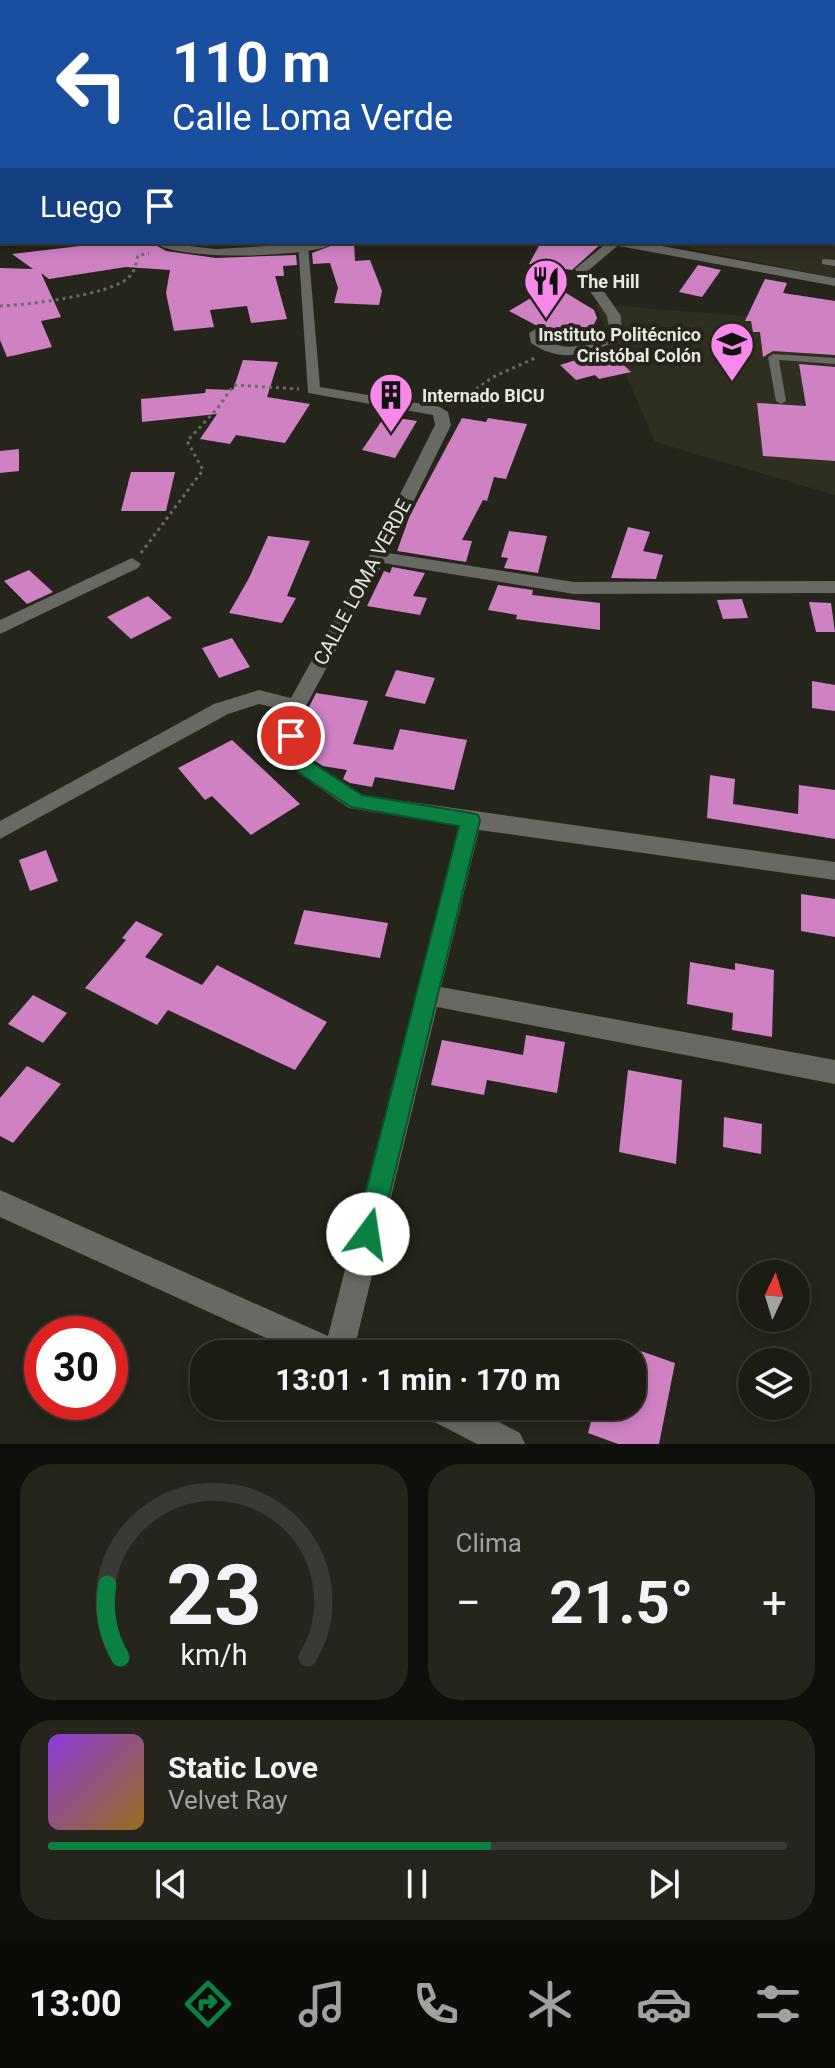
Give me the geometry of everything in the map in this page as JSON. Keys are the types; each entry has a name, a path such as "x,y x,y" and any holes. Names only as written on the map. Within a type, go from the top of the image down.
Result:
{"street":[{"path":"164,244 185,252 312,244"},
{"path":"536,333 536,340 549,350 567,354 617,336 614,316 582,269 615,244"},
{"path":"629,244 835,282"},
{"path":"302,245 313,390 440,412"},
{"name":"CALLE LOMA VERDE","path":"440,412 443,425 377,557 296,706 291,736 305,768 357,802 835,871"},
{"path":"377,557 574,588 835,587"},
{"path":"0,628 132,564"},
{"path":"0,831 221,709 259,697 296,706"},
{"path":"340,1340 471,820"},
{"path":"427,995 835,1072"},
{"path":"0,1203 305,1340"},
{"path":"463,1420 509,1444"}],"lane":[{"path":"781,401 773,357 835,361"}],"path":[{"path":"0,306 18,307 44,302 123,282 135,270 138,255 185,252"},
{"path":"440,412 493,377 549,350"},
{"path":"132,564 203,470 187,441 217,409 234,385 313,390"}],"shaded area":[{"path":"690,244 835,244 835,278 691,249"},
{"name":"Instituto Politécnico Cristóbal Colón","path":"595,304 835,323 835,495 655,442"}],"building":[{"path":"97,244 154,244 166,251 216,258 296,255 297,265 283,266 284,276 275,276 287,319 251,323 247,306 210,310 214,327 174,331 166,293 170,270 126,267 49,279 41,273 61,317 41,321 52,347 7,357 0,340 0,268 33,269 12,254"},
{"path":"336,244 354,244 355,261 370,260 382,291 379,305 334,303 338,288 330,263 313,264 312,253"},
{"path":"540,244 601,244 572,270 529,264"},
{"path":"698,265 721,270 702,297 679,292"},
{"path":"765,279 787,283 783,293 835,301 835,355 773,351 763,357 760,332 753,332 751,321 745,321"},
{"path":"553,285 594,310 597,318 590,333 543,329 509,311"},
{"path":"609,351 631,372 576,380 560,365"},
{"path":"243,360 278,362 267,397 310,404 285,443 236,435 230,444 200,439 217,414 142,422 141,399 205,393 206,389 233,390"},
{"path":"799,364 835,367 835,461 763,456 757,403 806,406"},
{"name":"Internado BICU","path":"385,416 417,421 395,458 362,450"},
{"path":"462,418 527,424 506,479 494,477 487,501 483,500 462,540 472,541 466,562 397,551 410,515"},
{"path":"19,449 19,471 0,473 0,451"},
{"path":"131,472 175,472 166,511 121,511"},
{"path":"628,527 650,532 643,551 663,555 656,579 611,578"},
{"path":"509,531 547,536 538,573 504,568 508,558 501,557"},
{"path":"268,536 310,541 287,596 296,598 282,623 229,613"},
{"path":"392,567 425,573 413,596 427,598 420,615 367,606 384,571 390,573"},
{"path":"29,570 53,592 27,604 4,581"},
{"path":"498,585 533,590 532,595 600,603 600,630 516,619 517,615 488,610"},
{"path":"148,596 172,618 131,639 107,617"},
{"path":"742,599 748,618 723,619 717,600"},
{"path":"809,602 831,603 835,632 816,632"},
{"path":"232,638 250,667 219,678 202,648"},
{"path":"396,670 435,678 425,704 385,696"},
{"path":"812,681 835,685 835,711 812,708"},
{"path":"316,693 368,701 353,744 393,750 400,729 467,740 454,790 375,777 372,787 350,783 343,779 347,770 323,766 315,761 313,756 324,727 306,724"},
{"path":"232,740 300,804 251,835 212,796 205,800 178,768"},
{"path":"710,775 735,779 733,804 798,814 799,785 835,790 835,839 707,818"},
{"path":"46,850 58,881 30,891 19,860"},
{"path":"801,894 835,899 835,937 801,931"},
{"path":"304,910 388,923 380,958 294,944"},
{"path":"136,921 163,934 145,957 202,985 217,965 327,1022 295,1070 168,1010 157,1025 85,988 126,940 122,938"},
{"path":"690,962 735,970 735,963 774,970 772,1037 732,1030 733,1013 687,1004"},
{"path":"33,995 67,1013 43,1043 8,1024"},
{"path":"526,1035 565,1042 557,1093 487,1080 484,1095 431,1085 442,1040 523,1055"},
{"path":"27,1066 61,1084 13,1143 0,1136 0,1098"},
{"path":"628,1070 682,1080 676,1164 619,1152"},
{"path":"724,1117 762,1124 761,1154 723,1147"},
{"path":"646,1353 675,1363 659,1444 618,1444 588,1433 591,1420 646,1420"}],"place":[{"name":"The Hill","path":"546,320"},
{"name":"Instituto Politécnico Cristóbal Colón","path":"732,383"},
{"name":"Internado BICU","path":"391,434"}],"route":[{"path":"291,736 305,768 357,802 471,820 368,1234"}]}
